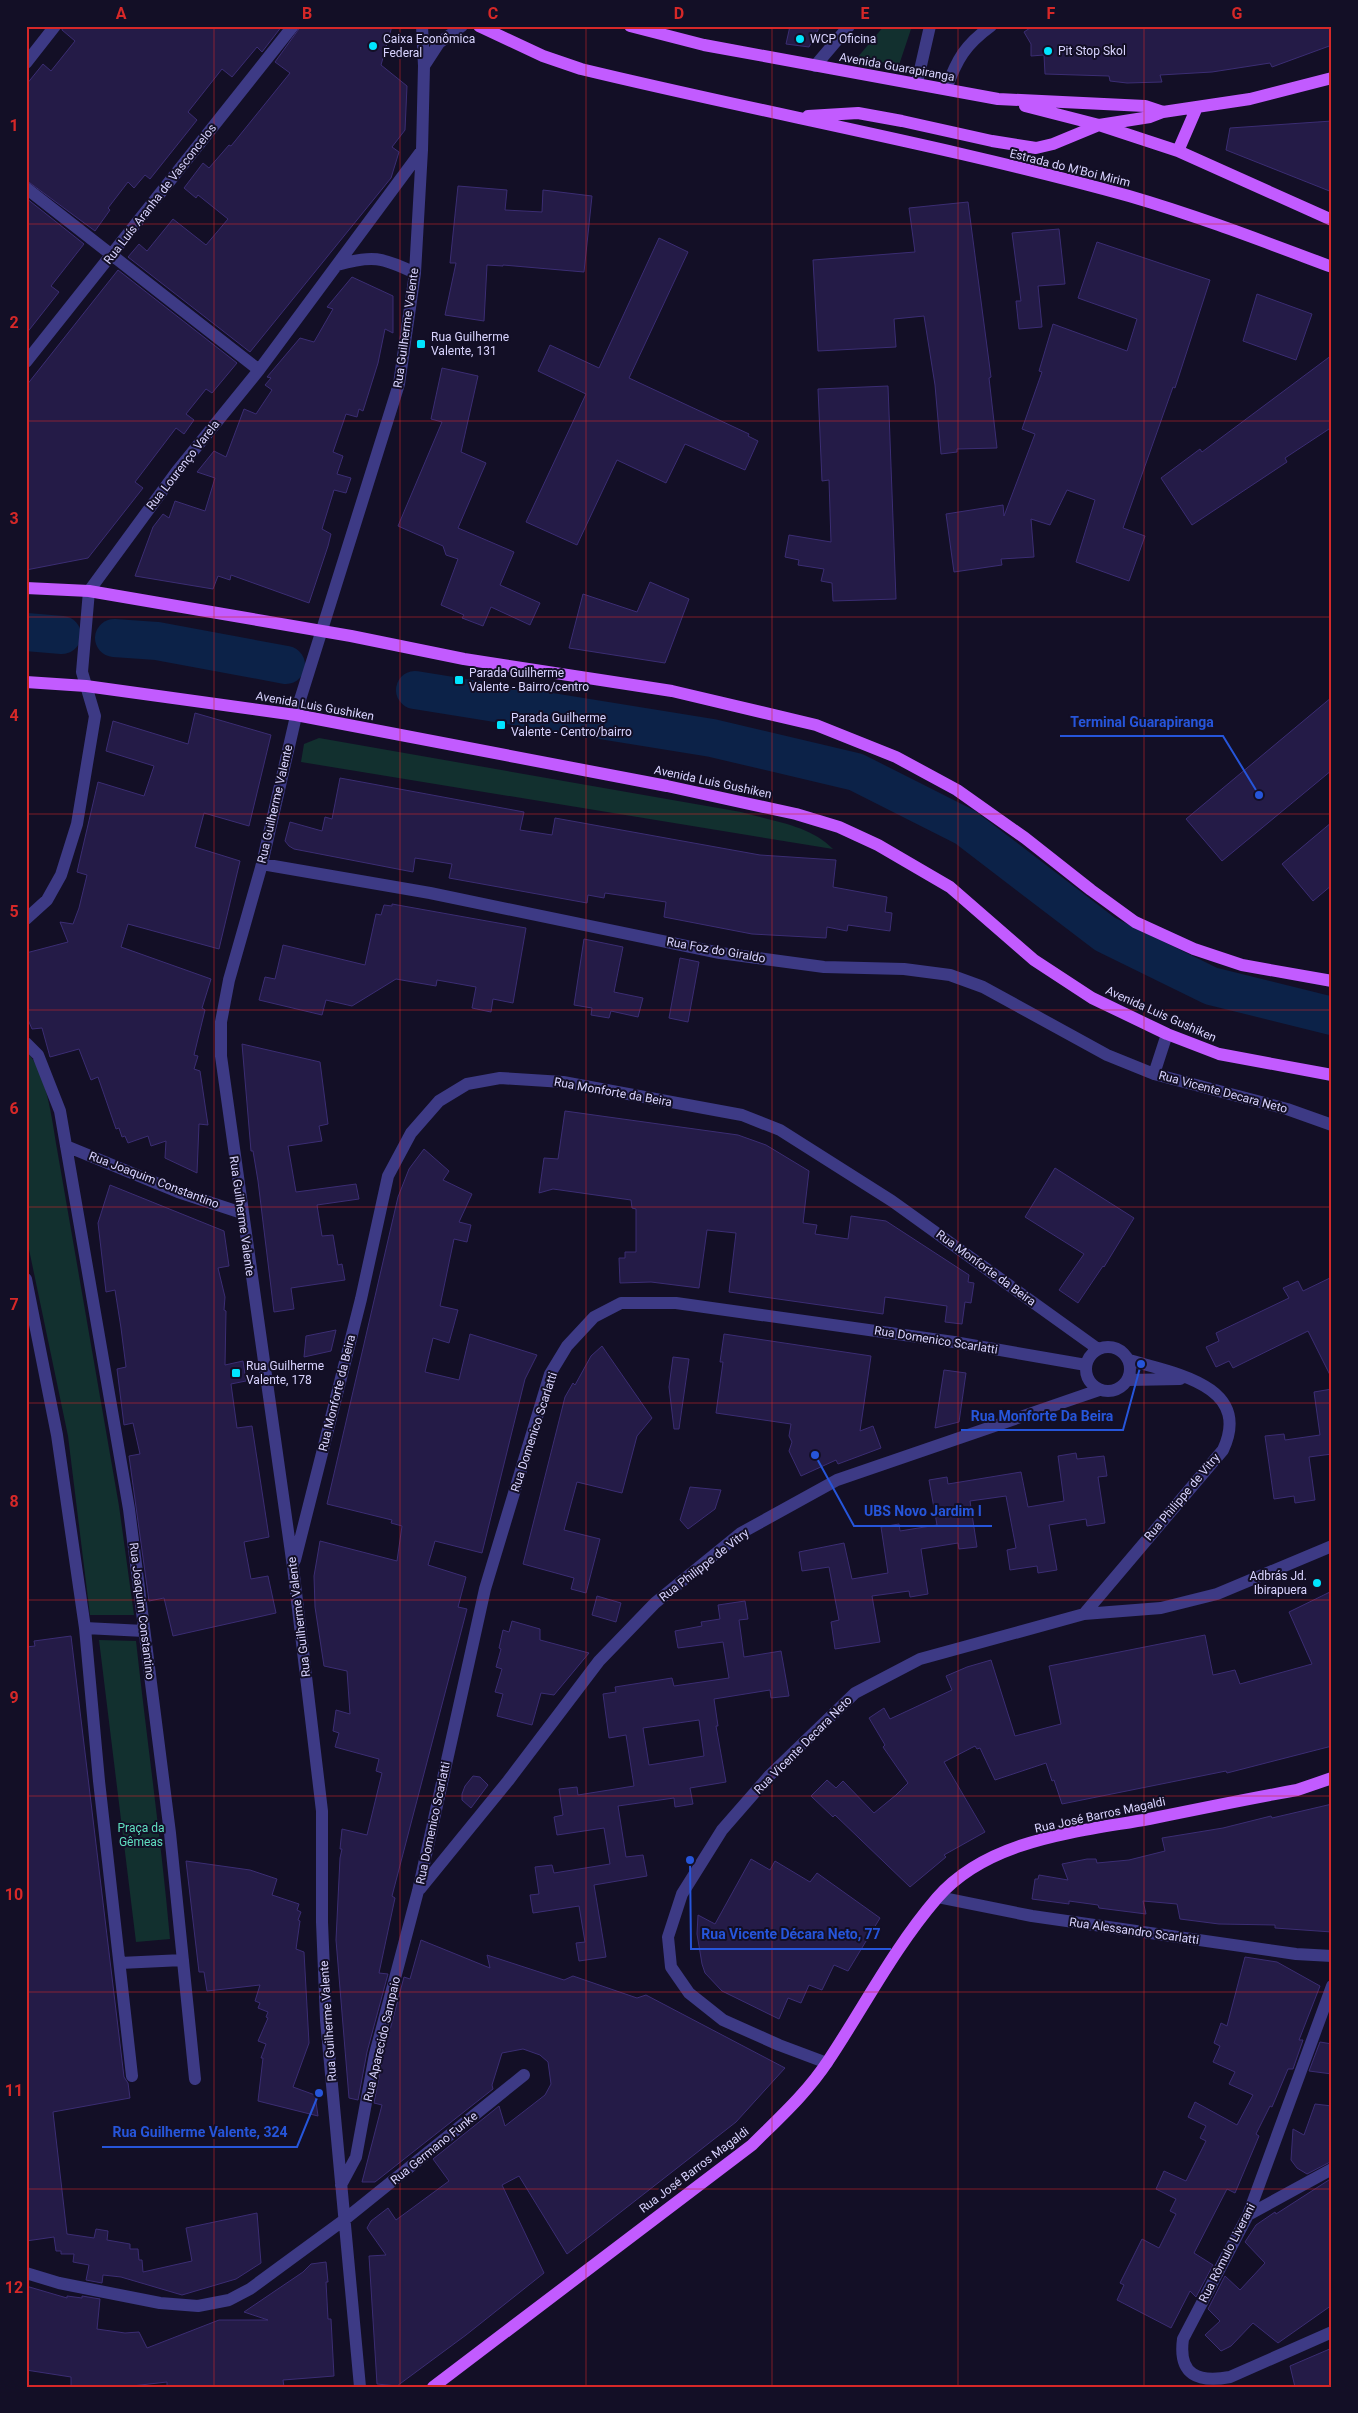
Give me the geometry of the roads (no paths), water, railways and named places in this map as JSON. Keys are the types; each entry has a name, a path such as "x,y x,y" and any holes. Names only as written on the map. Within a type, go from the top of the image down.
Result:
{"main road":[{"path":"479,26 543,56 581,69 796,117 858,113 992,141 1036,148 1053,144 1099,125"},
{"name":"Avenida Guarapiranga","path":"630,26 704,45 998,99 1145,106 1163,112"},
{"name":"Avenida Guarapiranga","path":"1099,125 1150,117 1163,112 1250,99 1330,80"},
{"path":"998,99 1099,125 1178,151 1332,220"},
{"path":"1178,151 1197,107"},
{"name":"Estrada do M'Boi Mirim","path":"796,117 928,146 1130,197 1230,230 1332,267"},
{"path":"26,588 89,591 321,631 464,659 672,691 816,725 896,757 957,790 1025,838 1135,922 1194,949 1242,965 1332,982"},
{"name":"Avenida Luis Gushiken","path":"26,682 86,686 296,714 667,786 796,814 838,828 901,857 950,887 1034,960 1092,998 1167,1034 1219,1054 1332,1076"},
{"name":"Rua José Barros Magaldi","path":"433,2387 752,2145 796,2102 827,2063 897,1950 938,1897 958,1879 1010,1849 1058,1835 1297,1790 1332,1778"}],"street":[{"path":"26,63 55,26"},
{"name":"Rua Luís Aranha de Vasconcelos","path":"26,362 293,26"},
{"name":"Rua Guilherme Valente","path":"360,2387 326,2020 322,1922 322,1810 293,1567 220,1056 221,1022 229,980 262,864 296,714 399,384 415,273 422,150 424,66 422,26"},
{"path":"424,66 439,43 462,26"},
{"path":"815,66 850,26"},
{"path":"917,83 930,26"},
{"path":"946,89 960,54 973,40 991,26"},
{"name":"Rua Lourenço Varela","path":"89,591 177,471 259,370 422,150"},
{"path":"26,188 259,370"},
{"path":"337,265 373,258 390,260 415,273"},
{"path":"26,919 47,900 61,875 77,824 95,716 82,672 89,591"},
{"name":"Rua Foz do Giraldo","path":"262,864 430,893 720,953 824,967 904,968 950,975 983,987 1107,1055 1154,1074"},
{"name":"Rua Vicente Decara Neto","path":"1167,1034 1154,1074 1287,1109 1332,1125"},
{"name":"Rua Joaquim Constantino","path":"26,1043 38,1055 60,1111 129,1509 170,1833 196,2079"},
{"name":"Rua Monforte da Beira","path":"293,1567 361,1299 388,1176 411,1134 433,1107 439,1101 467,1084 500,1078 563,1082 742,1115 780,1130 892,1201 1046,1312 1091,1356"},
{"name":"Rua Joaquim Constantino","path":"66,1146 178,1192 242,1213"},
{"path":"26,1279 57,1435 86,1628 100,1781 132,2076"},
{"name":"Rua Domenico Scarlatti","path":"418,1891 484,1588 550,1374 567,1346 594,1317 622,1303 676,1303 954,1342 1048,1358 1091,1356"},
{"path":"1110,1346 1121,1350 1129,1360 1131,1370 1128,1380 1121,1388 1110,1392 1098,1390 1091,1384 1086,1375 1091,1356 1110,1346"},
{"name":"Rua Philippe de Vitry","path":"1084,1614 1223,1450 1230,1434 1230,1419 1223,1401 1205,1385 1193,1379 1129,1360"},
{"path":"1128,1380 1193,1379"},
{"name":"Rua Philippe de Vitry","path":"418,1891 508,1781 599,1661 655,1603 741,1533 837,1480 1098,1390"},
{"name":"Rua Vicente Decara Neto","path":"827,2063 779,2045 723,2020 689,1993 671,1967 668,1937 682,1894 722,1830 770,1775 855,1693 920,1659 1084,1614 1161,1608 1217,1594 1332,1546"},
{"path":"86,1628 144,1631"},
{"name":"Rua Aparecido Sampaio","path":"341,2185 356,2157 375,2054 418,1891"},
{"name":"Rua Alessandro Scarlatti","path":"938,1897 1032,1916 1296,1954 1332,1956"},
{"path":"120,1963 183,1960"},
{"name":"Rua Rômulo Liverani","path":"1332,1986 1248,2215 1183,2339 1181,2353 1186,2369 1198,2378 1214,2380 1230,2377 1332,2332"},
{"name":"Rua Germano Funke","path":"26,2273 59,2283 160,2303 198,2306 229,2300 250,2289 344,2220 524,2075"},
{"path":"1248,2215 1332,2169"}],"waterway":[{"path":"26,632 62,635"},
{"path":"114,638 157,641 286,665"},
{"path":"415,690 712,738 856,772 965,827 1105,934 1211,986 1332,1016"}],"place":[{"name":"WCP Oficina","path":"800,39"},
{"name":"Caixa Econômica Federal","path":"373,46"},
{"name":"Pit Stop Skol","path":"1048,51"},
{"name":"Rua Guilherme Valente, 131","path":"421,344"},
{"name":"Parada Guilherme Valente - Bairro/centro","path":"459,680"},
{"name":"Parada Guilherme Valente - Centro/bairro","path":"501,725"},
{"name":"Terminal Guarapiranga","path":"1259,795"},
{"name":"Rua Monforte Da Beira","path":"1141,1364"},
{"name":"Rua Guilherme Valente, 178","path":"236,1373"},
{"name":"UBS Novo Jardim I","path":"815,1455"},
{"name":"Adbrás Jd. Ibirapuera","path":"1317,1583"},
{"name":"Rua Vicente Décara Neto, 77","path":"690,1860"},
{"name":"Rua Guilherme Valente, 324","path":"319,2093"}],"park label":[{"name":"Praça da Gêmeas","path":"141,1835"}]}
